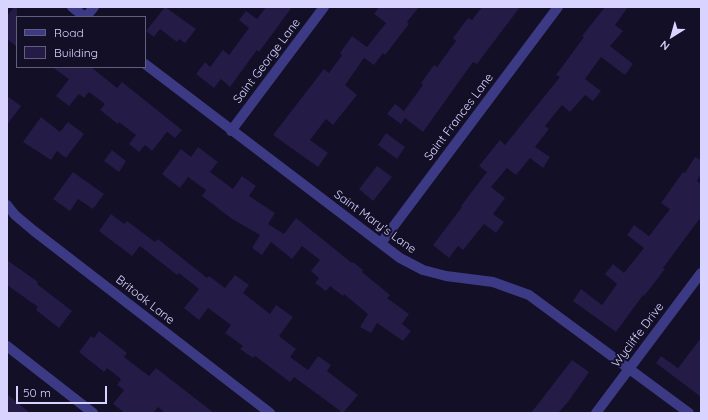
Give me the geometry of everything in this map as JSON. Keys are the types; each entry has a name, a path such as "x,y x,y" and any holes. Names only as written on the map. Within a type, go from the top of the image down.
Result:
{"street":[{"path":"72,7 84,16"},
{"path":"86,16 94,7"},
{"name":"Saint George Lane","path":"231,131 324,7"},
{"name":"Saint Frances Lane","path":"381,243 558,7"},
{"name":"Saint Mary's Lane","path":"146,65 231,131 400,258 423,270 446,276 493,282 529,296 689,413"},
{"name":"Britoak Lane","path":"7,205 15,215 34,231 270,413"},
{"name":"Wycliffe Drive","path":"596,413 701,273"},
{"path":"7,346 94,413"}],"building":[{"path":"14,7 17,7 16,46 7,39 7,16"},
{"path":"165,7 196,29 185,43 179,39 177,42 160,29 154,37 146,31"},
{"path":"266,7 292,7 259,52 257,50 230,87 221,79 214,88 196,74 205,62 210,67 223,50 229,55 249,28 239,20 246,11 257,19"},
{"path":"379,7 419,7 407,22 409,24 385,55 383,53 374,65 364,58 345,85 357,95 333,125 326,119 310,140 328,153 318,167 273,135 324,69 329,73 342,55 340,53 352,36 367,47 386,23 374,14"},
{"path":"482,7 520,7 477,64 473,62 423,132 405,118 401,124 387,114 395,104 404,111 423,85 421,83 434,65 437,67 456,41 453,38 468,18 472,20"},
{"path":"605,7 628,7 615,25 623,31 610,46 633,64 625,75 601,57 585,79 601,91 593,101 585,95 570,112 562,105 545,126 549,129 535,147 550,157 543,168 530,158 516,175 507,168 491,187 505,198 493,214 504,222 496,233 484,224 463,250 458,246 449,258 433,245 487,172 479,166 500,140 505,145 560,77 556,75 584,37 582,36"},
{"path":"53,68 92,68 117,88 122,82 182,130 175,138 167,132 152,151 145,145 139,152 129,144 136,135 119,122 118,124 100,110 105,104 89,92 84,98 79,94 69,106 56,96 69,79"},
{"path":"7,96 21,106 7,125"},
{"path":"41,117 60,132 68,122 84,134 66,158 57,151 51,160 23,142"},
{"path":"386,133 405,147 397,159 378,145"},
{"path":"198,147 218,162 210,172 233,189 242,176 256,186 249,196 275,213 268,224 284,234 296,218 352,263 353,262 363,270 362,272 390,295 387,298 409,314 402,324 411,331 403,341 377,323 371,333 360,327 368,314 344,294 343,296 330,286 326,291 315,283 319,278 311,271 320,260 302,246 292,259 271,242 262,255 252,248 260,235 232,219 202,196 206,190 188,177 180,188 162,174 181,149 191,157"},
{"path":"112,150 126,161 119,172 104,161"},
{"path":"695,157 701,160 701,174 697,181 701,184 701,217 663,268 665,269 644,296 643,295 616,332 573,301 581,289 602,305 617,284 605,274 613,264 624,273 644,248 627,235 634,225 649,236 670,209 661,203 683,172 685,173"},
{"path":"377,166 392,177 373,201 359,189"},
{"path":"73,172 104,194 93,209 78,199 70,211 53,199"},
{"path":"111,214 124,224 127,221 155,242 158,239 207,278 209,276 225,288 235,275 249,285 243,293 270,314 276,305 293,317 279,336 296,349 290,357 308,370 318,356 331,365 327,371 358,395 343,413 294,377 290,382 255,356 253,358 240,349 243,346 225,333 231,325 208,308 199,320 184,308 199,289 179,273 177,275 140,246 132,256 99,231"},
{"path":"7,260 38,282 37,284 72,311 59,328 36,310 38,307 7,285"},
{"path":"99,331 127,353 124,357 149,376 156,368 214,413 165,413 158,407 153,413 125,413 113,404 124,390 117,385 121,379 107,368 104,372 79,352 91,336 94,338"},
{"path":"701,338 701,397 656,363 661,356 678,368"},
{"path":"572,360 589,372 568,402 558,413 531,413"},
{"path":"7,394 30,413 7,413"}]}
